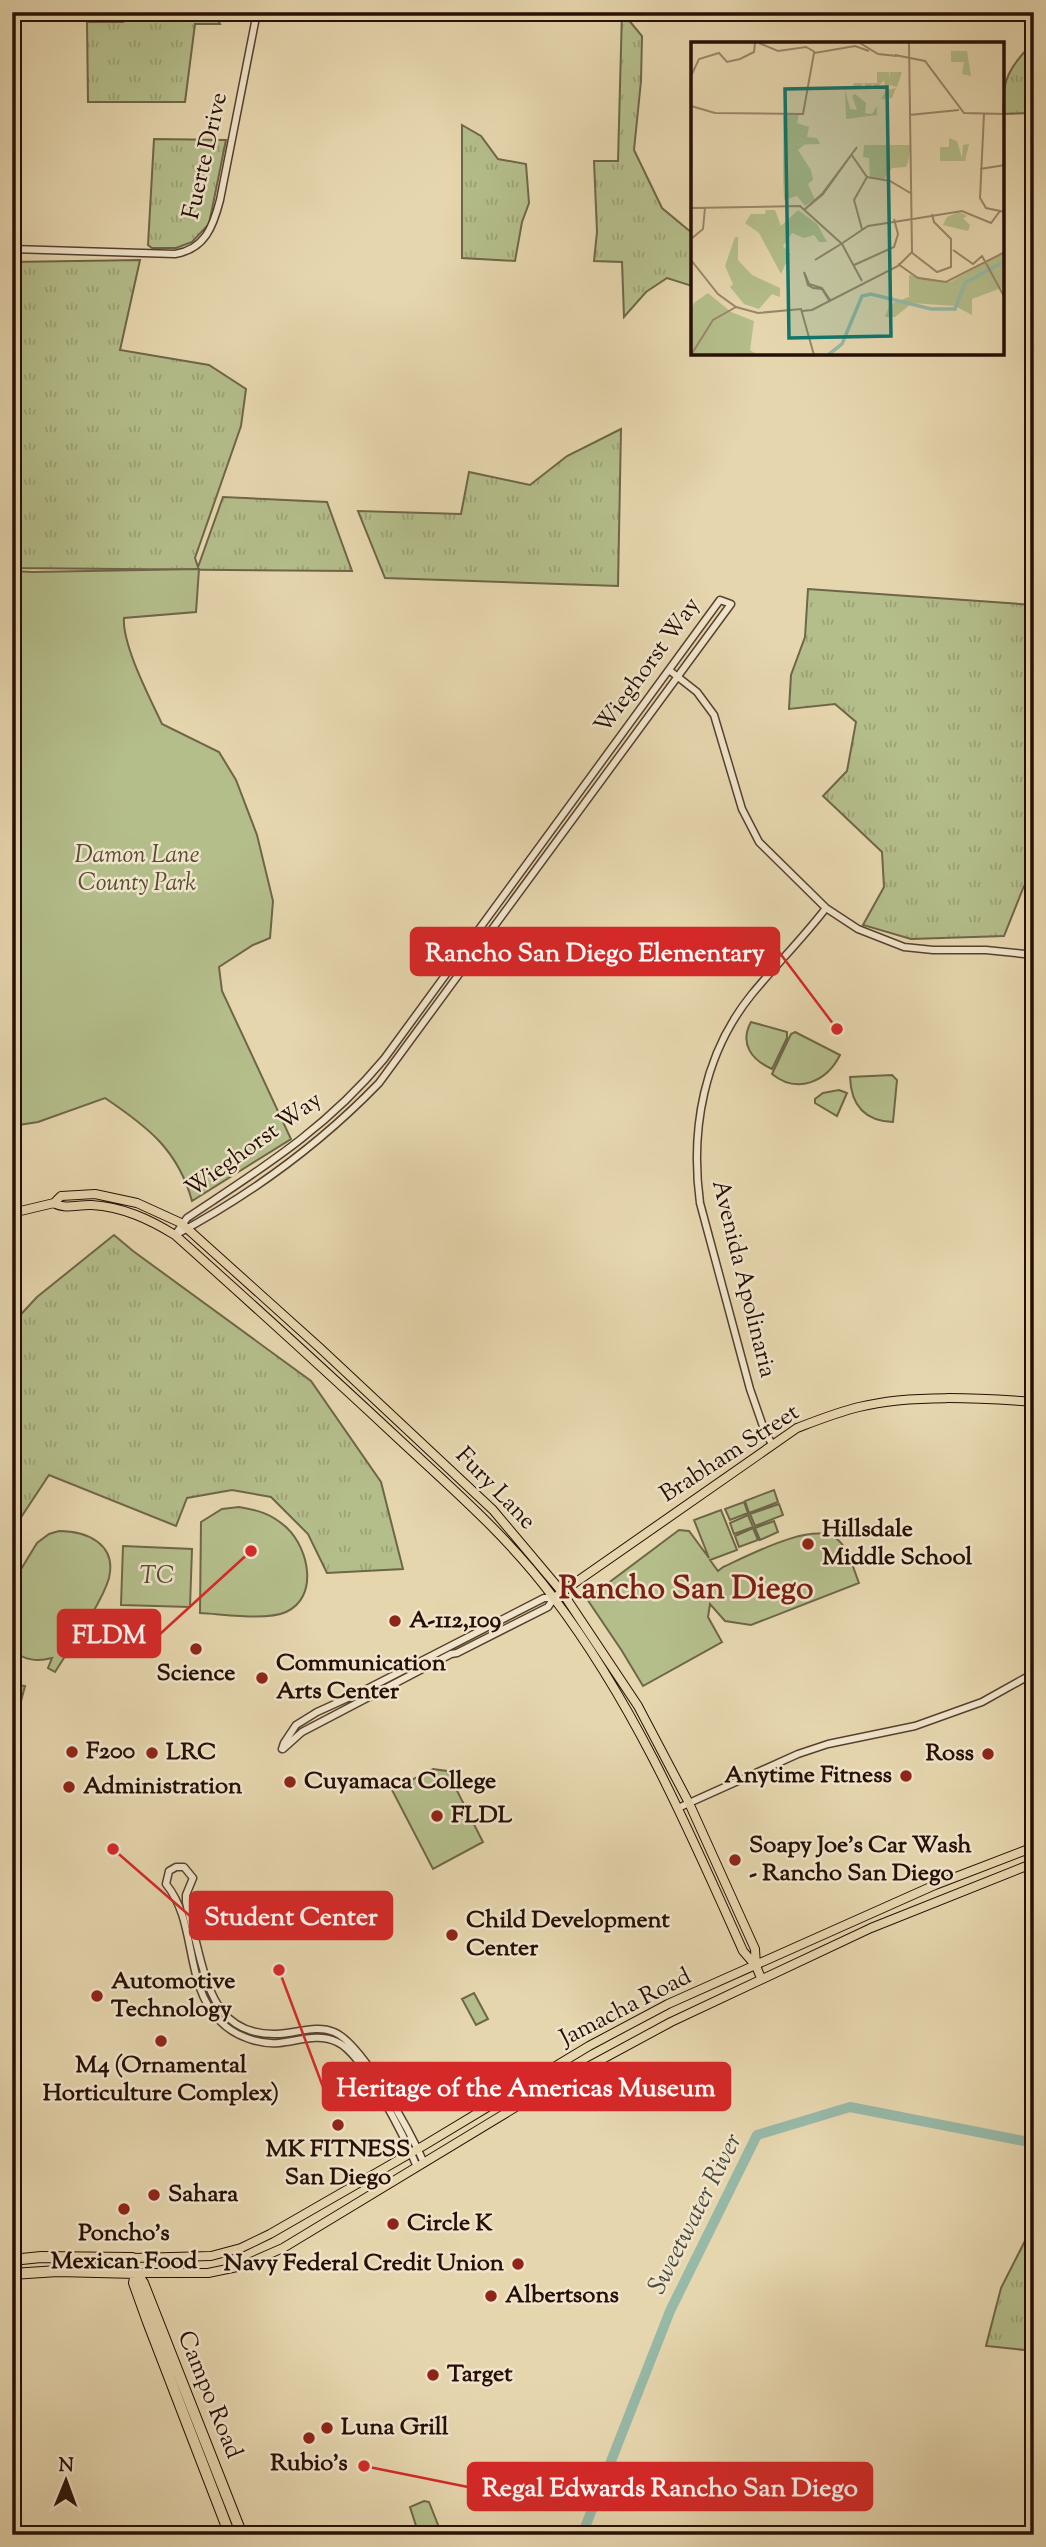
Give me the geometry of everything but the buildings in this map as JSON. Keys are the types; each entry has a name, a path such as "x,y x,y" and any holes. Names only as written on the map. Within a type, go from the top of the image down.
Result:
{"highway":[{"path":"12,2260 52,2257 132,2258"},
{"name":"Campo Road","path":"132,2258 242,2535"},
{"path":"12,2274 58,2271 136,2273"},
{"name":"Campo Road","path":"136,2273 134,2283 230,2535"}],"main road":[{"name":"Fury Lane","path":"12,1213 54,1203 61,1196 94,1194 137,1203 184,1226 493,1510 562,1592 638,1706 689,1803 755,1948 755,1966"},
{"name":"Fury Lane","path":"54,1203 61,1207 92,1205 122,1209 175,1235 312,1357 478,1513 554,1598 592,1652 641,1734 743,1951 761,1978"},
{"name":"Brabham Street","path":"554,1598 797,1428 832,1415 889,1401 1004,1399 1034,1402"},
{"name":"Jamacha Road","path":"132,2258 211,2256 241,2248 270,2234 589,2046 668,2004 935,1885 1034,1847"},
{"name":"Jamacha Road","path":"136,2273 208,2273 242,2266 283,2248 534,2095 671,2022 871,1928 1034,1863"}],"street":[{"name":"Fuerte Drive","path":"12,250 174,254 192,249 206,238 215,222 220,200 257,12"},
{"name":"Wieghorst Way","path":"175,1235 184,1226 307,1137 358,1090 384,1059 720,600 731,604 380,1083 314,1145 246,1192 184,1226"},
{"path":"669,670 701,696 714,715 742,809 759,842 827,908 858,929 904,947 1034,955"},
{"name":"Avenida Apolinaria","path":"772,1444 765,1433 750,1389 700,1203 696,1144 704,1093 714,1061 736,1018 752,995 827,908"},
{"path":"554,1598 548,1607 302,1732 282,1749 296,1725 317,1712 542,1599 554,1598"},
{"path":"678,1808 798,1754 828,1744 915,1726 982,1702 1034,1673"},
{"path":"348,1709 350,1702 361,1692"},
{"path":"414,2150 353,2053 337,2041 320,2037 267,2043 251,2039 221,2022 200,1993 178,1900 166,1884 166,1877 176,1867 184,1867 193,1878 193,1884 186,1895 214,2002 227,2017 249,2031 278,2034 313,2028 331,2030 345,2037 358,2051 414,2150 420,2165"}],"green space":[{"path":"123,12 214,12 220,24 195,24 185,102 88,102 87,22 123,22"},
{"path":"622,12 642,36 641,81 634,150 662,208 691,232 691,286 667,278 646,292 624,317 622,262 594,261 597,232 594,161 618,161"},
{"path":"1034,41 1034,113 1004,114 1006,82 1019,59"},
{"path":"462,125 481,136 498,159 526,164 529,203 522,222 515,261 462,258"},
{"path":"154,139 226,140 209,224 192,242 176,248 152,248 148,245"},
{"path":"140,260 120,350 209,365 246,389 241,426 195,558 198,567 223,497 327,502 352,571 12,568 12,262"},
{"path":"621,429 618,586 385,578 358,511 461,514 469,472 530,485 567,456"},
{"name":"Damon Lane County Park","path":"199,569 196,612 124,618 127,642 162,724 219,752 236,780 257,835 273,901 270,938 253,945 219,967 222,991 291,1139 192,1201 179,1167 170,1154 148,1130 105,1098 38,1122 12,1126 12,571"},
{"path":"808,589 1034,605 1034,877 1024,886 1004,936 911,939 863,925 884,887 882,852 823,796 847,771 856,722 835,704 789,709 791,675 805,637"},
{"path":"751,1022 787,1032 787,1038 772,1069 753,1056 747,1044 746,1037"},
{"path":"795,1032 840,1055 828,1072 811,1082 792,1084 772,1074 791,1034"},
{"path":"892,1075 897,1080 893,1122 867,1115 856,1103 850,1077"},
{"path":"839,1090 847,1093 837,1116 815,1103 815,1099 823,1093"},
{"path":"114,1235 311,1381 381,1482 403,1569 327,1573 308,1534 271,1497 232,1490 187,1498 176,1526 49,1475 12,1531 12,1324 37,1297"},
{"path":"774,1490 778,1502 749,1513 745,1501"},
{"path":"744,1502 748,1513 730,1520 725,1509"},
{"path":"779,1504 783,1515 755,1526 750,1514"},
{"path":"239,1507 259,1511 276,1519 295,1537 301,1548 307,1584 303,1596 286,1612 256,1617 200,1613 201,1522 222,1509"},
{"path":"721,1510 737,1550 710,1560 718,1571 781,1542 813,1534 827,1534 837,1539 845,1548 859,1583 751,1625 725,1621 710,1604 708,1617 722,1642 643,1686 587,1599 679,1530 689,1531 709,1558 694,1520"},
{"path":"748,1515 753,1527 734,1534 730,1523"},
{"path":"774,1521 778,1532 760,1540 755,1528"},
{"path":"753,1528 758,1540 739,1547 735,1536"},
{"path":"59,1531 80,1534 98,1542 109,1556 110,1566 109,1578 100,1600 55,1672 48,1668 52,1658 31,1659 12,1651 12,1584 37,1543 49,1534"},
{"name":"TC","path":"123,1546 192,1549 190,1607 121,1605"},
{"path":"12,1684 25,1686 12,1735"},
{"name":"FLDL","path":"433,1769 447,1771 483,1842 433,1869 392,1790"},
{"path":"474,1993 488,2019 476,2025 462,1999"},
{"path":"1034,2223 1034,2351 986,2346 1001,2288"},
{"path":"424,2501 429,2502 442,2535 419,2535 410,2507"}],"waterway":[{"name":"Sweetwater River","path":"582,2535 670,2311 757,2135 850,2107 1034,2143"}],"place":[{"name":"Rancho San Diego Elementary","path":"837,1029"},
{"name":"Hillsdale Middle School","path":"808,1544"},
{"name":"FLDM","path":"251,1551"},
{"name":"A-112,109","path":"395,1621"},
{"name":"Science","path":"196,1649"},
{"name":"Communication Arts Center","path":"262,1678"},
{"name":"F200","path":"72,1752"},
{"name":"LRC","path":"152,1753"},
{"name":"Ross","path":"988,1754"},
{"name":"Anytime Fitness","path":"906,1776"},
{"name":"Cuyamaca College","path":"290,1782"},
{"name":"Administration","path":"69,1787"},
{"name":"FLDL","path":"437,1816"},
{"name":"Student Center","path":"113,1849"},
{"name":"Soapy Joe's Car Wash - Rancho San Diego","path":"735,1860"},
{"name":"Child Development Center","path":"452,1935"},
{"name":"Heritage of the Americas Museum","path":"279,1970"},
{"name":"Automotive Technology","path":"97,1996"},
{"name":"M4 (Ornamental Horticulture Complex)","path":"161,2041"},
{"name":"MK FITNESS San Diego","path":"338,2125"},
{"name":"Sahara","path":"154,2195"},
{"name":"Poncho's Mexican Food","path":"124,2209"},
{"name":"Circle K","path":"393,2224"},
{"name":"Navy Federal Credit Union","path":"518,2264"},
{"name":"Albertsons","path":"491,2296"},
{"name":"Target","path":"433,2375"},
{"name":"Luna Grill","path":"327,2428"},
{"name":"Rubio's","path":"309,2438"},
{"name":"Regal Edwards Rancho San Diego","path":"364,2466"}],"district":[{"name":"Rancho San Diego","path":"686,1590"}]}
